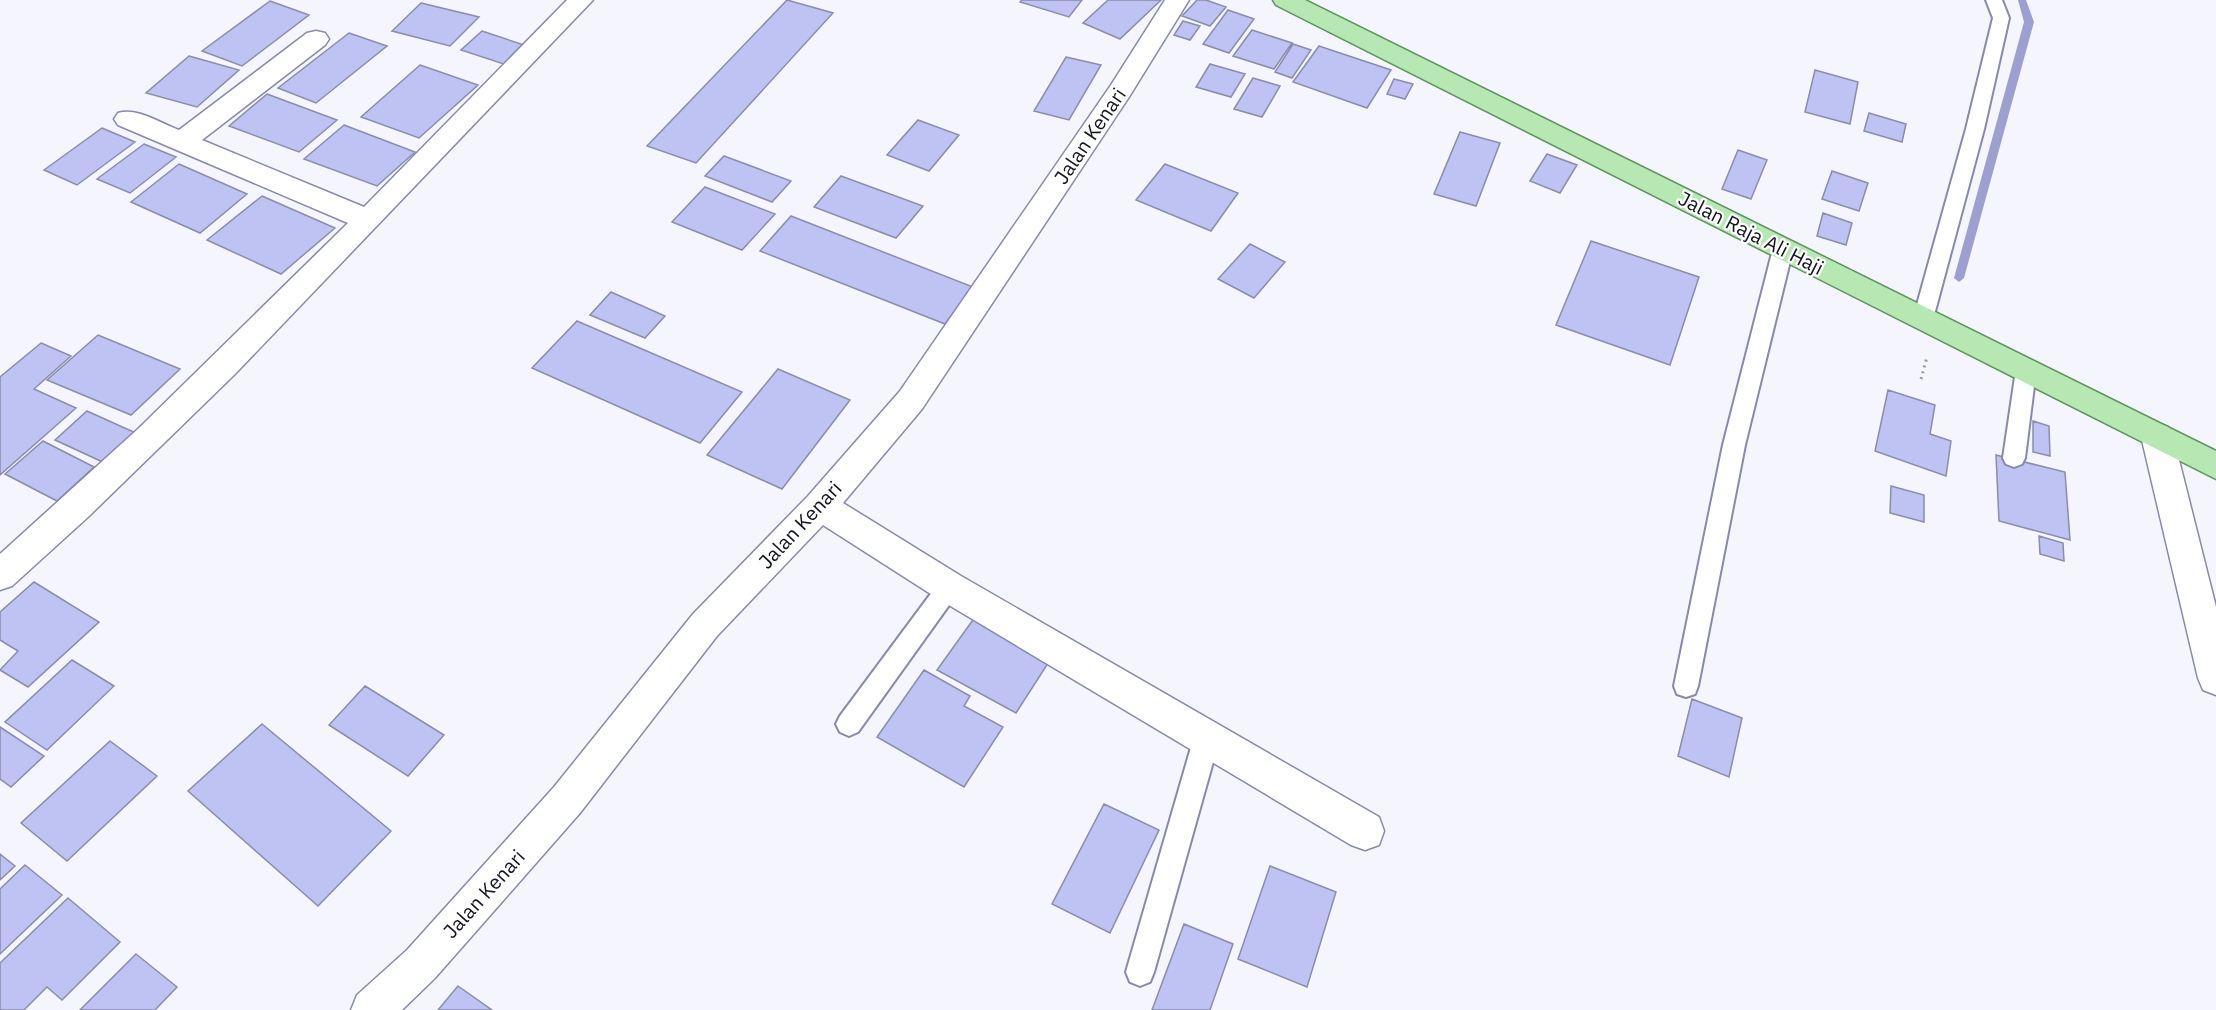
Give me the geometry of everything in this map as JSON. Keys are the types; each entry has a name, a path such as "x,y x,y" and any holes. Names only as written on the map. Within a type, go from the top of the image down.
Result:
{"main road":[{"name":"Jalan Raja Ali Haji","path":"1285,0 2216,466"}],"street":[{"path":"0,575 40,540 270,321 581,0"},
{"name":"Jalan Kenari","path":"372,1010 421,964 567,800 705,625 820,506 911,400 1120,91 1177,0"},
{"path":"181,142 316,39"},
{"path":"127,119 367,220"},
{"path":"2157,436 2216,678"},
{"path":"820,506 949,587 1365,831"}],"lane":[{"path":"1923,319 1975,129 2001,18 1994,0"},
{"path":"1686,686 1734,445 1783,249"},
{"path":"2014,458 2026,370"},
{"path":"849,724 949,587"},
{"path":"1140,972 1207,737"}],"building":[{"path":"787,0 833,13 696,163 647,146"},
{"path":"1022,0 1082,0 1069,17 1020,2"},
{"path":"1108,0 1161,0 1120,39 1083,23"},
{"path":"1197,0 1206,0 1226,7 1210,26 1182,16"},
{"path":"270,1 309,15 242,66 202,51"},
{"path":"421,3 479,17 450,46 392,31"},
{"path":"1228,10 1254,19 1229,53 1203,44"},
{"path":"1183,21 1200,26 1190,40 1174,35"},
{"path":"1252,30 1292,43 1274,69 1233,56"},
{"path":"482,31 530,47 510,66 461,50"},
{"path":"349,33 387,46 316,103 278,88"},
{"path":"1293,44 1311,50 1292,78 1275,72"},
{"path":"1319,46 1391,70 1367,108 1293,82"},
{"path":"189,56 239,70 197,107 146,93"},
{"path":"1066,57 1101,65 1069,120 1034,111"},
{"path":"1210,64 1245,74 1231,97 1196,87"},
{"path":"420,65 478,85 419,138 361,117"},
{"path":"1815,70 1858,82 1850,124 1805,112"},
{"path":"1253,78 1280,86 1262,117 1234,109"},
{"path":"1394,79 1413,84 1405,99 1387,94"},
{"path":"267,94 337,120 299,152 229,126"},
{"path":"1869,113 1906,124 1902,142 1864,131"},
{"path":"918,120 959,135 929,171 887,155"},
{"path":"344,125 415,152 377,186 304,159"},
{"path":"102,128 135,142 77,185 44,170"},
{"path":"1460,132 1500,143 1476,206 1434,194"},
{"path":"144,144 176,157 130,193 97,179"},
{"path":"1738,150 1767,160 1751,199 1722,189"},
{"path":"1547,154 1577,165 1560,193 1530,181"},
{"path":"724,156 791,181 772,202 705,176"},
{"path":"179,164 247,194 200,233 131,202"},
{"path":"1165,164 1238,193 1211,231 1136,200"},
{"path":"1832,171 1868,183 1859,211 1822,199"},
{"path":"841,176 923,206 896,238 814,207"},
{"path":"705,187 775,214 742,250 672,222"},
{"path":"262,196 335,228 281,274 207,240"},
{"path":"1823,213 1852,223 1846,245 1817,236"},
{"path":"791,216 973,287 945,324 760,251"},
{"path":"1591,241 1699,277 1670,365 1556,325"},
{"path":"1250,244 1285,262 1254,298 1218,279"},
{"path":"611,292 665,316 645,338 590,315"},
{"path":"577,321 742,392 700,443 532,368"},
{"path":"98,335 180,369 131,415 47,380"},
{"path":"41,343 71,356 34,389 76,408 0,475 0,377"},
{"path":"778,369 850,400 782,489 707,455"},
{"path":"1888,390 1935,405 1930,434 1951,441 1946,476 1875,451"},
{"path":"87,411 138,434 107,464 55,440"},
{"path":"2033,421 2049,426 2050,456 2033,452"},
{"path":"43,441 94,467 57,501 5,474"},
{"path":"1996,455 2065,472 2070,540 1999,521"},
{"path":"1891,486 1924,495 1924,522 1890,513"},
{"path":"2039,536 2063,543 2064,561 2040,554"},
{"path":"34,582 99,622 28,687 0,670 18,651 0,640 0,612"},
{"path":"975,617 1052,657 1016,713 937,670"},
{"path":"72,660 114,686 47,750 5,722"},
{"path":"924,670 970,696 964,706 1003,727 964,787 877,737"},
{"path":"365,686 444,735 408,776 329,725"},
{"path":"1692,699 1742,718 1729,777 1678,756"},
{"path":"262,724 391,831 318,906 188,791"},
{"path":"0,727 44,756 11,787 0,779"},
{"path":"110,741 157,776 67,861 21,823"},
{"path":"1104,804 1159,830 1110,933 1052,904"},
{"path":"0,854 15,866 0,880"},
{"path":"25,865 62,895 0,954 0,889"},
{"path":"1270,866 1336,892 1307,987 1238,959"},
{"path":"68,898 120,942 62,1000 47,987 24,1010 0,1010 0,963"},
{"path":"1184,924 1233,944 1210,1010 1152,1010"},
{"path":"136,954 177,987 155,1010 80,1010"},
{"path":"458,986 492,1010 438,1010"}],"waterway":[{"path":"1959,278 2029,22 2022,0"}]}
